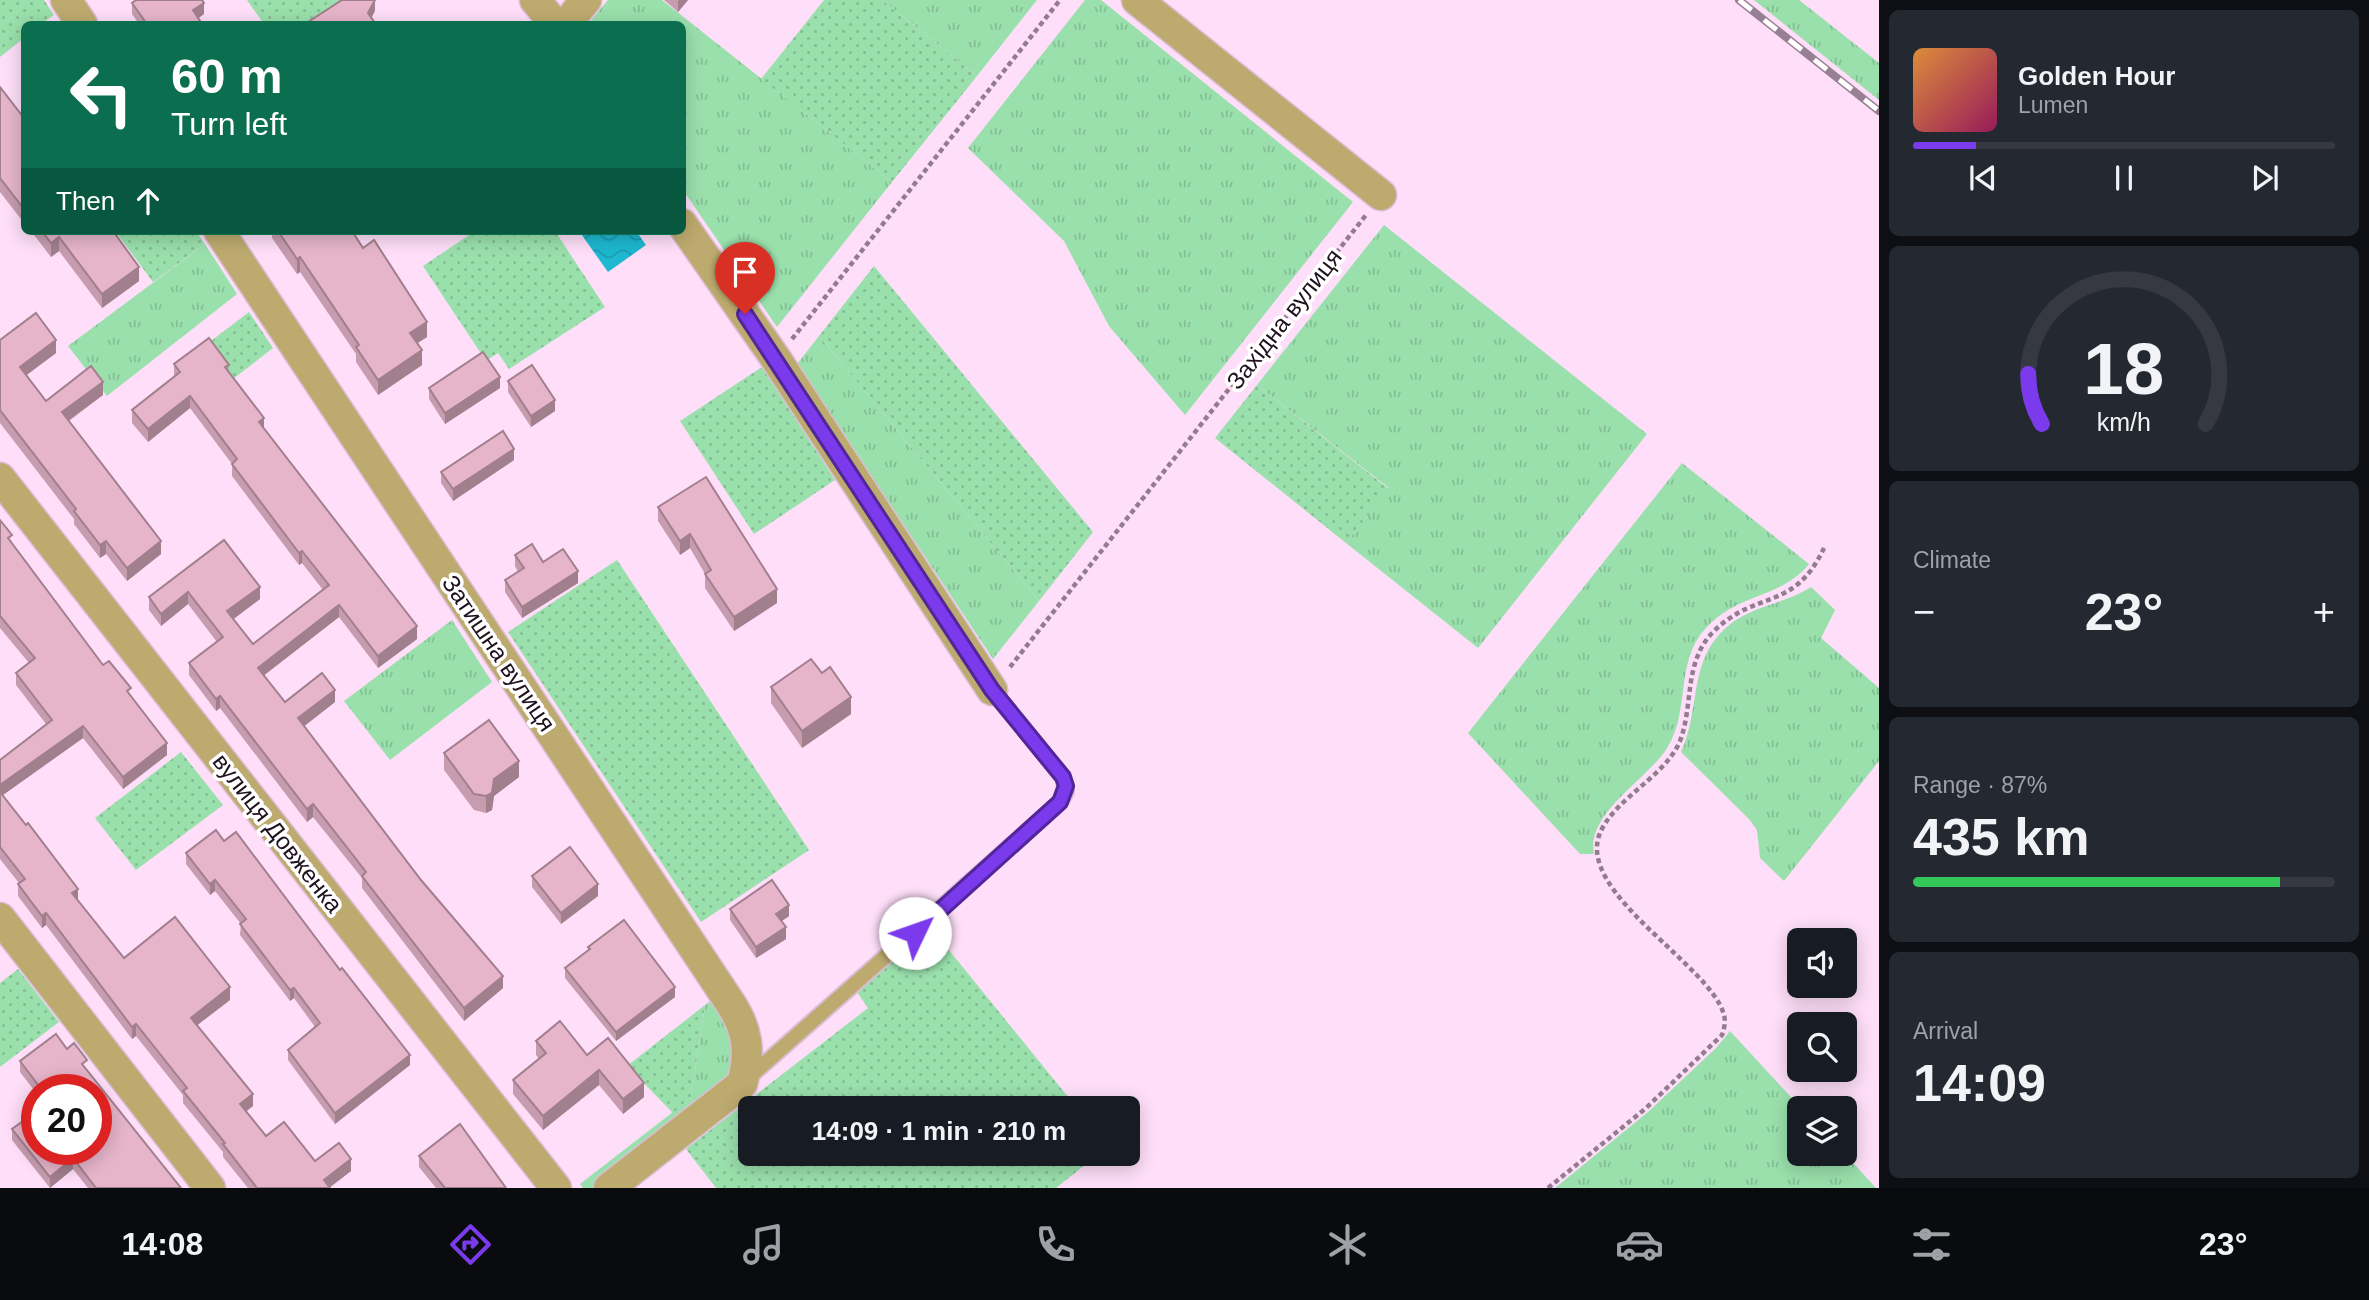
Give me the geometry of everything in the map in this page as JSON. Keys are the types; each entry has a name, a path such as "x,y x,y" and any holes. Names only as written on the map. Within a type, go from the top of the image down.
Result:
{"street":[{"path":"66,0 80,21"},
{"path":"535,0 552,21"},
{"path":"568,21 586,0"},
{"path":"1137,0 1381,195"},
{"path":"686,229 776,359 992,690"},
{"name":"Затишна вулиця","path":"222,235 736,1011 747,1037 749,1051 742,1084"},
{"name":"вулиця Довженка","path":"0,478 556,1188"},
{"path":"0,918 210,1188"},
{"path":"609,1188 742,1084"}],"lane":[{"path":"742,1084 1060,802 1066,792 1063,777 992,690"}],"path":[{"path":"776,359 1060,0"},
{"name":"Західна вулиця","path":"992,690 1381,195"},
{"path":"1548,1188 1645,1109 1722,1035 1724,1015 1711,993 1639,918 1610,882 1598,850 1600,833 1669,758 1679,741 1693,666 1702,646 1714,631 1743,610 1790,593 1801,585 1824,548"}],"green space":[{"path":"0,0 44,0 54,15 45,21 21,21 21,40 0,57"},
{"path":"247,0 342,0 310,21 262,21"},
{"path":"608,0 662,0 892,182 777,327 686,194 686,21 590,21"},
{"path":"824,0 882,0 977,76 892,182 761,79"},
{"path":"882,0 1037,0 977,76"},
{"path":"1085,0 1101,0 1353,202 1185,415 1109,326 1064,241 968,148"},
{"path":"1754,0 1799,0 1879,63 1879,100"},
{"path":"1384,225 1647,434 1478,648 1346,543 1389,488 1257,385"},
{"path":"118,235 199,235 205,244 153,282"},
{"path":"469,235 558,235 605,307 509,369 498,353 486,361 423,266"},
{"path":"205,244 237,294 107,396 68,346"},
{"path":"874,266 1093,532 1039,601 819,336"},
{"path":"249,312 273,348 233,379 207,344"},
{"path":"819,336 1039,601 993,659 797,364"},
{"path":"762,367 835,480 754,534 680,421"},
{"path":"1257,385 1389,489 1346,543 1215,438"},
{"path":"1682,463 1809,564 1786,584 1732,608 1706,628 1696,641 1690,656 1679,718 1667,748 1608,811 1594,839 1594,854 1580,854 1468,733"},
{"path":"617,560 809,850 701,922 508,632"},
{"path":"1811,587 1835,610 1821,638 1879,688 1879,761 1784,881 1760,858 1757,830 1749,819 1681,752 1688,734 1702,665 1720,634 1745,615"},
{"path":"452,620 492,682 390,760 344,701"},
{"path":"181,752 223,805 136,870 95,818"},
{"path":"931,928 1067,1096 754,1096 868,1008 857,992"},
{"path":"18,969 59,1022 0,1067 0,983"},
{"path":"712,1000 735,1039 730,1081 595,1188 583,1188 580,1184 691,1098 705,1005"},
{"path":"705,1005 691,1098 673,1113 627,1066"},
{"path":"1730,1031 1790,1096 1787,1096 1787,1166 1856,1166 1876,1188 1555,1188 1648,1112 1716,1048"},
{"path":"738,1109 738,1166 1084,1166 1056,1188 716,1188 686,1149"}],"water":[{"path":"582,235 639,235 646,245 608,272"}],"building":[{"path":"136,0 202,0 204,3 193,10 200,21 145,21 132,3"},
{"path":"342,0 375,0 368,13 374,21 310,21"},
{"path":"0,87 21,114 21,205 0,178"},
{"path":"45,235 116,235 139,267 102,294 59,237 51,243"},
{"path":"281,235 355,235 363,248 374,240 427,322 410,333 422,350 378,380 356,347 359,345 300,257 297,259"},
{"path":"36,313 56,340 20,367 46,401 91,366 103,382 62,412 161,541 127,568 106,541 100,545 74,511 76,509 0,410 0,340"},
{"path":"209,338 229,365 225,367 264,418 259,422 417,626 378,656 339,605 258,668 285,702 322,673 335,690 298,718 421,880 503,976 464,1008 362,876 366,872 313,804 307,809 220,696 216,699 189,663 223,637 188,592 161,614 149,597 224,540 260,587 227,611 253,644 329,585 302,551 299,553 232,464 237,459 190,396 148,429 132,410 180,372 174,364"},
{"path":"483,352 500,377 445,413 429,388"},
{"path":"532,365 555,400 531,416 508,381"},
{"path":"503,431 514,449 453,489 441,472"},
{"path":"706,477 777,589 734,617 705,574 711,570 690,534 680,541 658,507"},
{"path":"0,520 12,535 8,538 103,665 109,661 131,688 127,691 167,743 123,777 83,726 0,785 0,760 52,720 16,673 35,658 0,616"},
{"path":"532,544 543,562 563,549 578,571 522,607 505,580 524,568 515,555"},
{"path":"811,659 822,673 830,667 851,697 802,731 771,687"},
{"path":"489,720 519,761 494,779 492,793 486,796 474,794 444,753"},
{"path":"0,792 26,825 28,823 78,889 72,893 124,958 175,917 230,987 191,1018 253,1094 240,1104 266,1136 284,1122 315,1161 339,1143 351,1159 324,1180 330,1188 257,1188 183,1091 187,1088 136,1024 132,1027 46,913 42,916 18,884 25,879 0,847"},
{"path":"216,830 224,841 236,832 340,970 342,968 410,1055 335,1113 288,1050 320,1023 294,988 290,990 240,924 246,919 215,880 210,884 186,853"},
{"path":"570,847 598,884 561,913 532,876"},
{"path":"772,880 789,905 776,914 786,927 756,947 730,909"},
{"path":"624,920 675,987 616,1032 565,968"},
{"path":"560,1021 587,1055 608,1038 644,1083 623,1099 599,1070 543,1116 513,1080 546,1053 536,1041"},
{"path":"56,1034 67,1049 74,1043 87,1060 82,1064 90,1074 30,1074 20,1061"},
{"path":"112,1102 181,1188 96,1188 78,1165 112,1165"},
{"path":"21,1123 21,1140 12,1129"},
{"path":"460,1124 506,1188 445,1188 419,1156"},
{"path":"40,1165 65,1165 50,1177"}],"railway":[{"path":"1739,0 1879,111"}],"route":[{"path":"745,314 992,690 1063,777 1066,786 1066,792 1060,802 915,933"}]}
